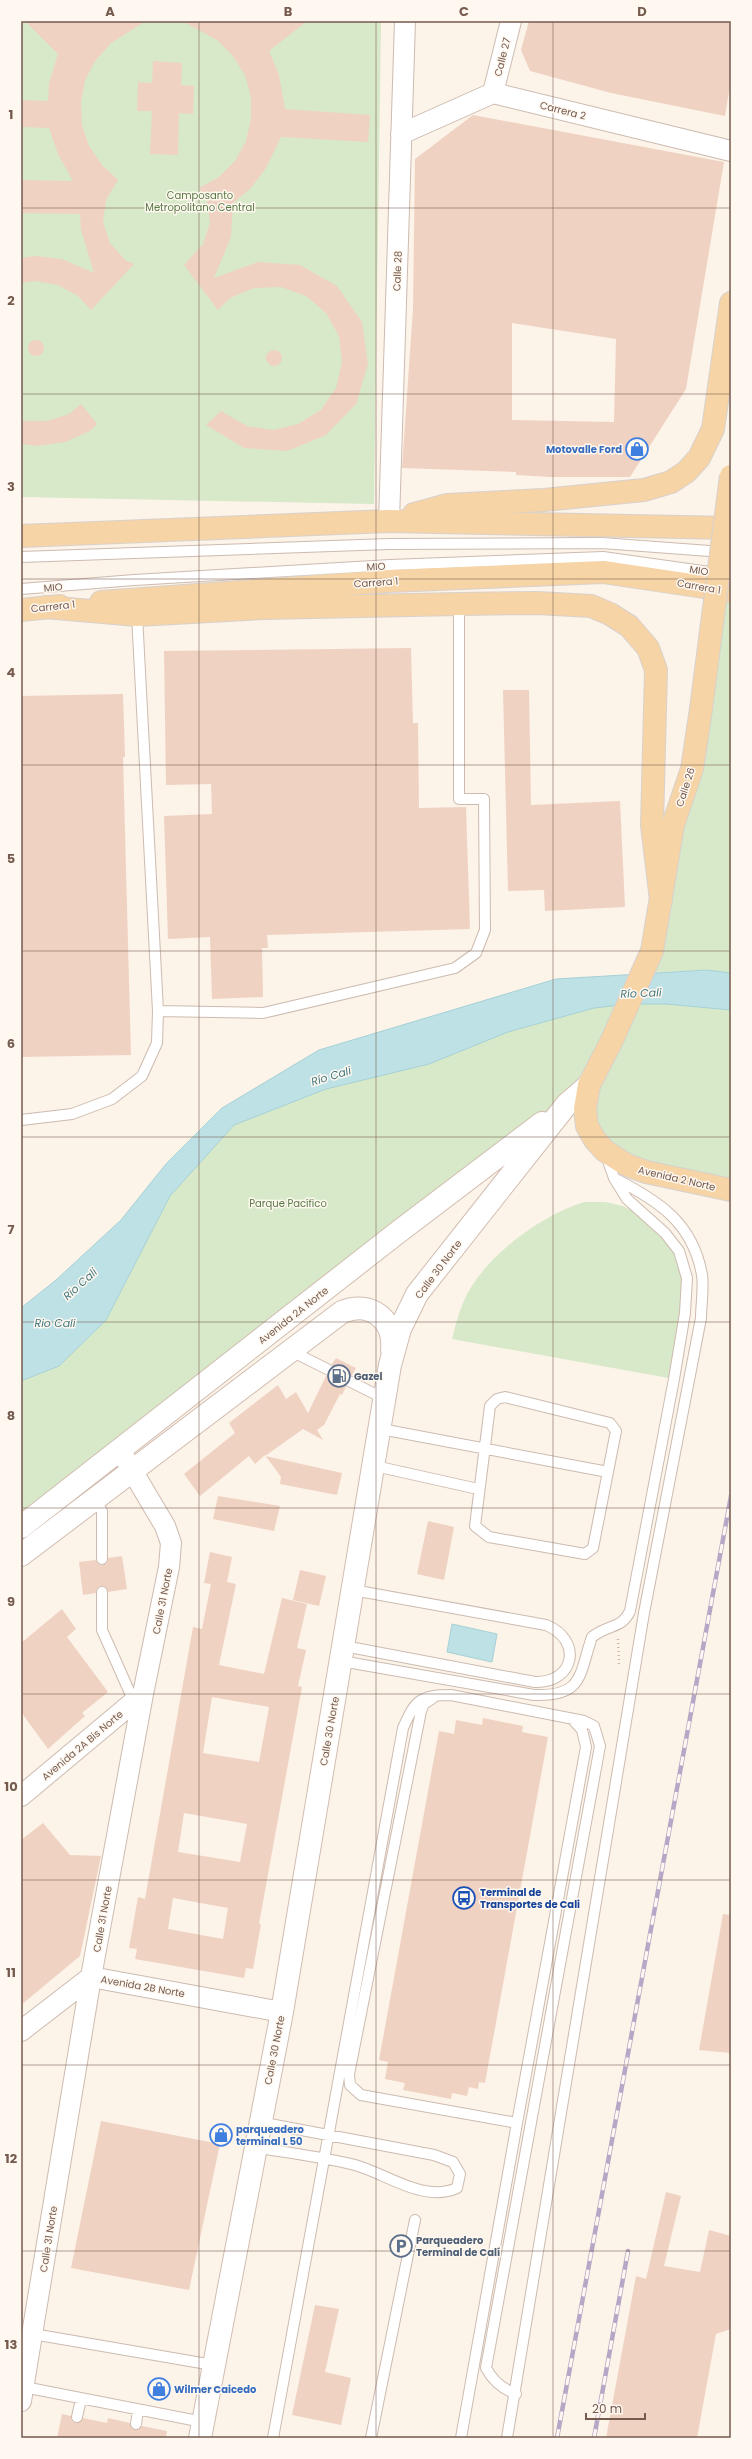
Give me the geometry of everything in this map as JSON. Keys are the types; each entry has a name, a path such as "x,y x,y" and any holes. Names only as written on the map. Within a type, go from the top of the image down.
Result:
{"main road":[{"path":"389,521 447,505 544,500 644,490 676,478 700,458 713,429 731,303"},
{"name":"Calle 26","path":"589,1084 612,1040 652,951 662,900 673,826 692,769 731,476"},
{"path":"21,536 389,521 731,528"},
{"name":"Carrera 1","path":"21,610 390,581 603,572 731,591"},
{"path":"45,607 137,615 264,608 537,603 591,606 610,614 629,626 648,648 656,670 652,825 662,900"},
{"name":"Calle 30 Norte","path":"202,2430 213,2365 282,2012 375,1466 390,1365 400,1329 417,1294 567,1104 589,1084"},
{"name":"Avenida 2 Norte","path":"589,1084 585,1109 587,1126 605,1151 627,1165 646,1172 731,1190"},
{"name":"Avenida 2A Norte","path":"21,1527 397,1233 567,1104"},
{"path":"21,1555 293,1352 342,1312 357,1308 368,1310 379,1315 392,1333 390,1365"}],"street":[{"name":"Calle 28","path":"389,521 405,21"},
{"name":"Calle 27","path":"493,93 511,21"},
{"path":"401,134 493,93"},
{"name":"Carrera 2","path":"493,93 731,151"},
{"name":"Calle 31 Norte","path":"23,2394 138,1698 169,1567 171,1543 165,1526 134,1470 120,1450"},
{"name":"Avenida 2A Bis Norte","path":"21,1796 138,1698"},
{"name":"Avenida 2B Norte","path":"21,2031 91,1977 282,2012"}],"lane":[{"name":"MIO","path":"21,557 397,544 602,543 731,553"},
{"name":"MIO","path":"21,589 134,580 390,565 603,557 731,575"},
{"path":"158,1011 263,1013 455,968 476,953 485,930 484,799 459,799 459,604"},
{"path":"21,1120 72,1114 112,1099 142,1076 158,1043 158,1011 137,615"},
{"path":"343,1653 534,1695 554,1696 573,1686 582,1673 592,1636 608,1627 620,1625 626,1619 630,1611 674,1379 685,1312 687,1278 679,1251 665,1233 627,1199 614,1178 605,1151"},
{"path":"507,2438 516,2394 644,1613 701,1318 702,1277 693,1242 678,1220 637,1189 614,1178"},
{"path":"293,1352 329,1370"},
{"path":"349,1381 385,1399"},
{"path":"505,1397 610,1423 616,1431 608,1472 593,1548 585,1554 489,1537 481,1533 475,1526 478,1489 490,1406 497,1399 505,1397"},
{"path":"381,1429 608,1472"},
{"path":"375,1466 478,1489"},
{"path":"94,1500 102,1511 102,1559"},
{"path":"343,1653 535,1682 548,1682 560,1676 568,1666 570,1653 567,1640 558,1630 546,1625 353,1590"},
{"path":"102,1592 102,1630 138,1698"},
{"path":"273,2438 402,1728 412,1706 420,1699 437,1695 451,1695 572,1719 594,1726 600,1746 486,2368 491,2378 506,2390 516,2394"},
{"path":"437,1695 424,1704 421,1711 349,2074 350,2085 360,2094 517,2123"},
{"path":"462,2438 517,2123 586,1747 582,1730 572,1719"},
{"path":"255,2147 356,2166 400,2183 444,2194 457,2188 460,2174 453,2162 434,2155 260,2122"},
{"path":"371,2438 415,2220"},
{"path":"33,2334 213,2365"},
{"path":"23,2394 81,2399 138,2410 202,2430"},
{"path":"77,2417 81,2399"},
{"path":"136,2424 138,2410"}],"green space":[{"name":"Camposanto Metropolitano Central","path":"21,21 381,21 374,504 21,497"},
{"path":"719,592 731,593 731,973 707,970 644,973"},
{"name":"Parque Pacífico","path":"628,1004 666,1004 731,1010 731,1190 605,1151 586,1099 21,1527 21,1381 59,1366 106,1320 170,1196 234,1125 326,1089 429,1064 508,1032 594,1008"},
{"path":"584,1202 605,1202 623,1206 637,1213 665,1233 687,1278 674,1379 452,1339 463,1303 483,1271 497,1255 513,1241 549,1218"}],"water":[{"name":"Rio Cali","path":"707,970 731,973 731,1010 666,1004 628,1004 594,1008 508,1032 429,1064 326,1089 234,1125 170,1196 106,1320 59,1366 21,1381 21,1308 56,1280 121,1220 166,1164 222,1108 319,1050 556,979"},
{"path":"452,1624 497,1634 492,1662 447,1652"}],"building":[{"path":"25,21 146,21 111,43 96,60 85,80 81,102 82,125 89,146 102,165 118,180 106,200 103,222 110,243 125,260 134,264 91,310 78,296 58,285 35,281 21,283 21,258 35,256 62,259 94,273 81,230 80,214 21,213 21,180 73,181 58,154 49,128 21,127 21,100 48,101 49,83 58,54"},
{"path":"182,21 307,21 269,51 279,75 285,109 370,115 368,142 281,137 266,168 251,188 233,203 231,237 214,278 258,262 300,265 337,286 362,322 368,364 356,404 326,435 287,451 244,448 206,425 221,411 247,426 273,430 298,424 321,410 336,388 342,362 339,336 326,313 306,296 281,287 254,288 230,298 218,310 184,265 203,244 210,223 207,201 199,188 219,177 235,161 246,141 251,119 251,97 245,75 233,56 217,40"},
{"path":"529,21 731,21 731,79 725,116 611,93 530,71 521,50"},
{"path":"153,61 182,63 181,85 194,86 193,114 179,113 178,155 150,154 152,111 137,111 138,82 152,83"},
{"path":"473,115 724,162 686,389 630,477 550,477 516,475 516,472 402,468 413,308 415,159","holes":["512,323 616,339 614,422 512,420"]},
{"path":"33,340 39,340 44,345 42,354 39,356 33,356 28,351 28,345"},
{"path":"271,350 277,350 282,355 280,364 277,366 271,366 266,361 266,355"},
{"path":"81,404 97,424 90,431 65,442 38,446 21,444 21,421 47,421 69,414"},
{"path":"411,648 413,723 418,723 419,808 466,807 470,929 267,935 268,948 262,948 263,997 212,999 210,937 168,939 164,816 212,814 211,784 166,785 164,651"},
{"path":"503,690 529,690 531,805 620,801 625,907 545,911 544,890 508,891"},
{"path":"123,694 125,757 123,757 131,1055 21,1057 21,696"},
{"path":"336,1358 356,1368 352,1375 348,1375 343,1378 343,1382 346,1387 342,1395 340,1394 324,1425 317,1430 323,1440 303,1429 255,1464 249,1456 200,1496 184,1474 235,1433 229,1423 278,1385 286,1399 296,1392 308,1413 326,1376 335,1373 335,1369 332,1364"},
{"path":"266,1456 342,1473 337,1495 280,1484 281,1477"},
{"path":"218,1496 280,1506 274,1531 213,1519"},
{"path":"428,1521 454,1527 444,1580 417,1574"},
{"path":"210,1552 232,1557 227,1582 236,1584 219,1665 264,1674 282,1598 307,1604 297,1648 306,1650 298,1686 302,1687 259,1924 261,1924 253,1969 246,1968 244,1978 135,1959 137,1949 129,1948 138,1897 145,1899 193,1627 202,1629 211,1584 204,1583","holes":["212,1697 269,1707 259,1762 203,1753","184,1813 247,1824 240,1862 178,1852","173,1898 228,1908 223,1939 168,1929"]},
{"path":"122,1556 127,1589 108,1592 106,1587 102,1586 97,1588 96,1593 83,1595 79,1562 96,1560 98,1564 102,1565 107,1563 108,1558"},
{"path":"300,1570 326,1576 319,1606 293,1600"},
{"path":"62,1609 76,1629 67,1637 108,1692 82,1713 85,1716 48,1749 21,1712 21,1643"},
{"name":"Terminal de Transportes de Cali","path":"483,1718 523,1726 522,1732 548,1737 485,2083 479,2082 478,2089 469,2087 467,2096 452,2093 451,2099 403,2090 405,2083 385,2079 388,2062 379,2060 439,1731 454,1734 456,1720 482,1725"},
{"path":"43,1823 70,1855 101,1856 80,1956 21,2005 21,1840"},
{"path":"723,1914 731,1915 731,2053 699,2050"},
{"path":"101,2121 220,2144 189,2290 71,2268"},
{"path":"666,2192 681,2196 664,2266 700,2272 709,2230 731,2236 731,2329 716,2334 697,2438 606,2438 636,2276 646,2279"},
{"path":"315,2305 339,2309 325,2372 351,2378 341,2425 292,2415"},
{"path":"62,2414 71,2416 72,2421 76,2423 83,2418 107,2423 108,2418 130,2423 135,2430 142,2426 167,2431 166,2438 57,2438"}],"railway":[{"path":"557,2438 731,1496"},
{"path":"594,2438 628,2251"}],"place":[{"name":"Motovalle Ford","path":"637,449"},
{"name":"Gazel","path":"339,1376"},
{"name":"Terminal de Transportes de Cali","path":"464,1898"},
{"name":"parqueadero terminal L 50","path":"221,2135"},
{"name":"Parqueadero Terminal de Calí","path":"401,2246"},
{"name":"Wilmer Caicedo","path":"159,2389"}],"water label":[{"name":"Río Cali","path":"641,993"},
{"name":"Río Cali","path":"331,1076"},
{"name":"Río Cali","path":"80,1284"}]}
